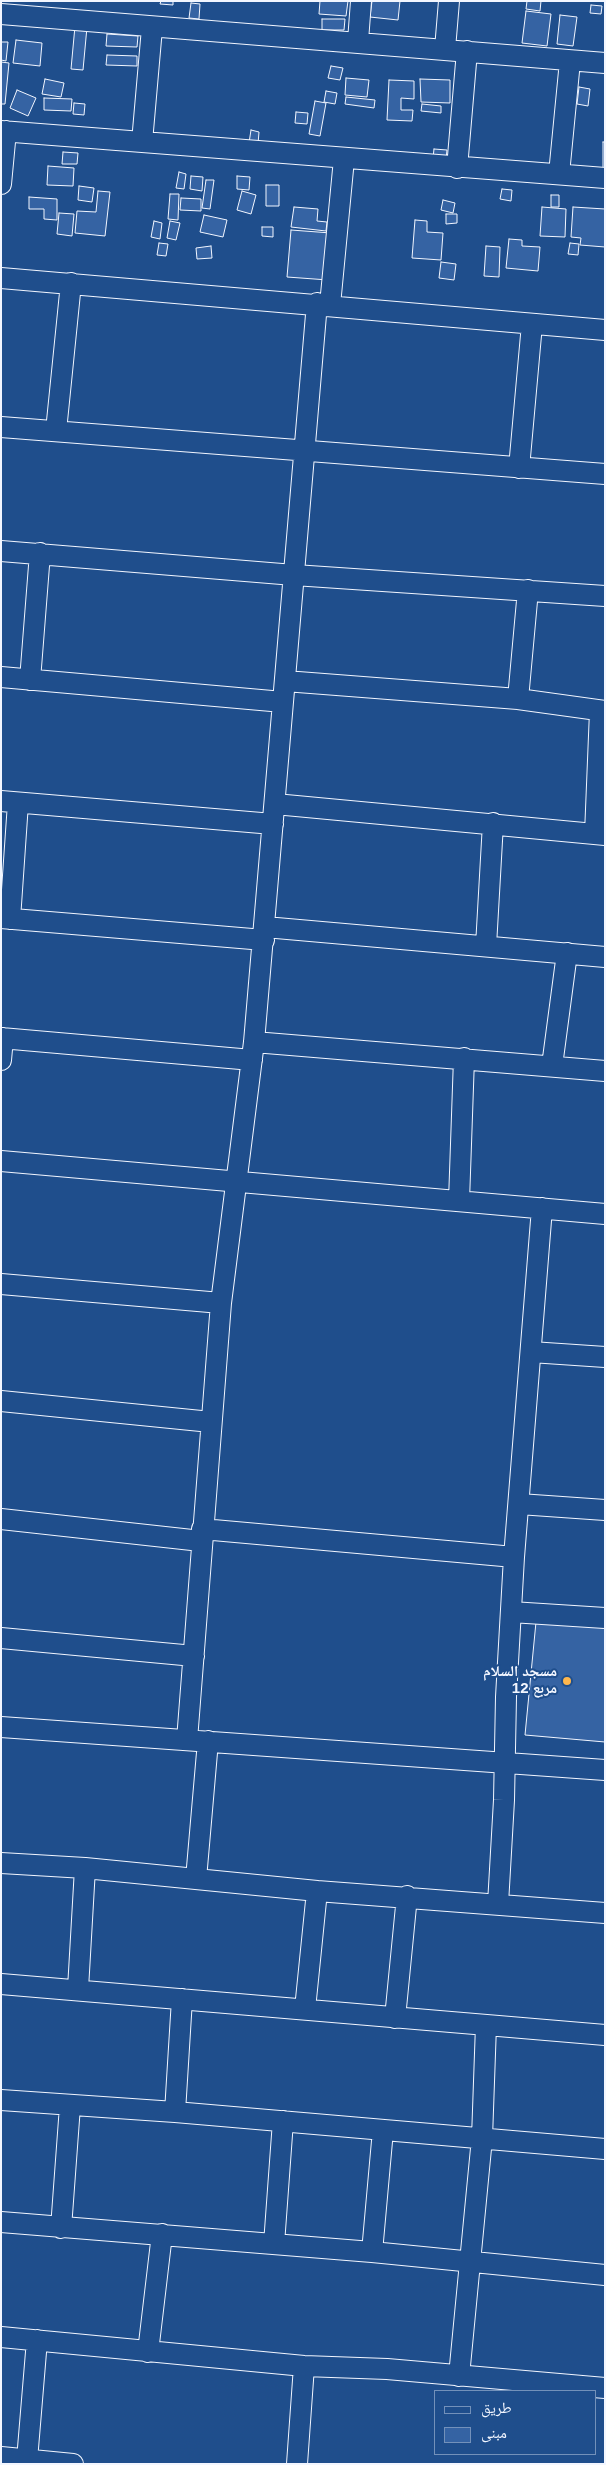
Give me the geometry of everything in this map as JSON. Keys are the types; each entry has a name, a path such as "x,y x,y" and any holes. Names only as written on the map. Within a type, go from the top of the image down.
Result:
{"street":[{"path":"358,42 361,1"},
{"path":"445,49 449,1"},
{"path":"1,14 24,9 152,28 358,42 605,63"},
{"path":"142,142 152,28"},
{"path":"456,168 467,51"},
{"path":"559,174 570,60"},
{"path":"1,184 3,131 456,168 605,178"},
{"path":"187,1740 221,1303 253,1051 304,450 344,159"},
{"path":"1,278 323,304 605,330"},
{"path":"56,431 71,283"},
{"path":"519,468 532,324"},
{"path":"1,427 605,474"},
{"path":"1,551 294,575 605,596"},
{"path":"30,680 40,553"},
{"path":"518,699 528,590"},
{"path":"1,677 283,702"},
{"path":"275,804 600,834 602,711 518,699 285,681"},
{"path":"273,824 10,802 6,919 486,946 605,957"},
{"path":"486,946 493,823"},
{"path":"552,1066 567,953"},
{"path":"1,1060 2,1038 253,1051 464,1058 605,1071"},
{"path":"459,1201 464,1058"},
{"path":"1,1160 605,1214"},
{"path":"498,1904 504,1800 503,1761 514,1557 542,1208"},
{"path":"1,1284 221,1303"},
{"path":"531,1352 605,1357"},
{"path":"1,1401 211,1422"},
{"path":"519,1504 605,1510"},
{"path":"1,1519 514,1557"},
{"path":"511,1612 605,1618"},
{"path":"1,1638 194,1656"},
{"path":"1,1727 503,1761 605,1770"},
{"path":"196,1879 208,1740"},
{"path":"1,1869 2,1863 86,1868 317,1891 407,1896 605,1913"},
{"path":"78,1989 86,1868"},
{"path":"305,2009 317,1891"},
{"path":"395,2018 407,1896"},
{"path":"1,1984 605,2035"},
{"path":"175,2112 182,1999"},
{"path":"459,2376 482,2138 486,2025"},
{"path":"1,2100 175,2112 605,2148"},
{"path":"61,2228 70,2106"},
{"path":"274,2244 283,2121"},
{"path":"372,2252 383,2130"},
{"path":"1,2222 372,2252 470,2264 605,2275"},
{"path":"148,2352 162,2234"},
{"path":"1,2337 304,2366 387,2369 605,2388"},
{"path":"27,2460 37,2340"},
{"path":"297,2464 304,2366"},
{"path":"1,2457 73,2464"}],"building":[{"path":"161,1 173,1 173,5 160,4"},
{"path":"320,1 348,1 346,16 319,14"},
{"path":"372,1 400,1 398,20 370,17"},
{"path":"527,1 541,1 540,11 526,9"},
{"path":"191,3 200,4 199,19 189,18"},
{"path":"591,5 602,6 601,14 590,13"},
{"path":"526,11 551,14 547,46 522,43"},
{"path":"560,15 577,17 573,46 557,44"},
{"path":"322,19 345,19 344,30 322,30"},
{"path":"75,26 87,27 83,70 71,69"},
{"path":"107,34 138,36 137,47 106,46"},
{"path":"16,40 42,43 40,66 13,63"},
{"path":"1,42 8,42 6,61 1,60"},
{"path":"107,55 137,56 137,66 106,65"},
{"path":"1,62 9,63 5,104 1,104"},
{"path":"331,66 343,68 340,80 328,78"},
{"path":"346,78 369,80 367,97 345,95"},
{"path":"45,79 64,83 61,97 42,94"},
{"path":"420,79 450,80 450,103 421,102"},
{"path":"389,80 414,81 414,99 401,98 401,110 413,110 412,121 387,120"},
{"path":"579,87 590,89 588,106 577,104"},
{"path":"17,90 36,98 28,116 10,108"},
{"path":"326,91 337,93 335,104 324,102"},
{"path":"346,97 375,100 374,108 345,104"},
{"path":"44,98 72,99 71,111 44,110"},
{"path":"315,101 326,103 320,136 309,134"},
{"path":"74,103 85,104 84,115 73,114"},
{"path":"422,104 441,106 441,113 421,111"},
{"path":"296,112 308,113 307,124 295,123"},
{"path":"251,130 259,132 258,144 249,143"},
{"path":"603,142 605,142 605,175 603,175"},
{"path":"434,149 447,150 446,159 433,158"},
{"path":"63,152 78,153 77,164 62,164"},
{"path":"48,166 74,168 73,186 47,185"},
{"path":"179,172 186,174 184,189 176,188"},
{"path":"191,176 203,177 202,191 190,189"},
{"path":"237,176 250,177 249,190 237,189"},
{"path":"206,180 214,180 210,209 202,208"},
{"path":"266,185 279,185 279,206 266,206"},
{"path":"79,186 94,188 92,202 78,200"},
{"path":"502,189 512,190 511,201 500,199"},
{"path":"98,191 110,192 105,236 75,233 77,211 96,212"},
{"path":"242,191 256,195 251,214 237,210"},
{"path":"170,194 179,194 178,220 168,219"},
{"path":"551,195 559,195 559,207 551,207"},
{"path":"29,197 57,199 57,220 44,219 44,209 29,209"},
{"path":"181,198 201,199 201,211 180,210"},
{"path":"443,200 455,203 453,213 441,210"},
{"path":"294,207 318,209 317,221 327,222 326,231 291,227"},
{"path":"542,207 566,209 565,237 540,236"},
{"path":"573,207 605,209 605,247 580,245 581,238 571,237"},
{"path":"59,213 74,214 72,236 57,234"},
{"path":"446,214 457,214 457,223 446,224"},
{"path":"204,215 227,220 223,237 200,232"},
{"path":"415,220 427,221 427,232 443,233 441,260 412,258"},
{"path":"154,221 162,223 160,239 151,237"},
{"path":"170,221 180,223 176,240 167,238"},
{"path":"262,227 273,227 273,237 262,236"},
{"path":"291,230 331,233 328,280 287,277"},
{"path":"509,239 522,240 522,246 540,247 538,271 506,268"},
{"path":"159,243 168,244 166,256 157,255"},
{"path":"570,243 579,244 578,255 568,254"},
{"path":"211,246 212,258 197,259 196,248"},
{"path":"486,246 500,247 499,277 484,276"},
{"path":"441,262 456,264 454,280 439,278"},
{"name":"مسجد السلام مربع 12","path":"536,1622 605,1628 605,1742 525,1735"}],"place":[{"name":"مسجد السلام مربع 12","path":"567,1681"}]}
